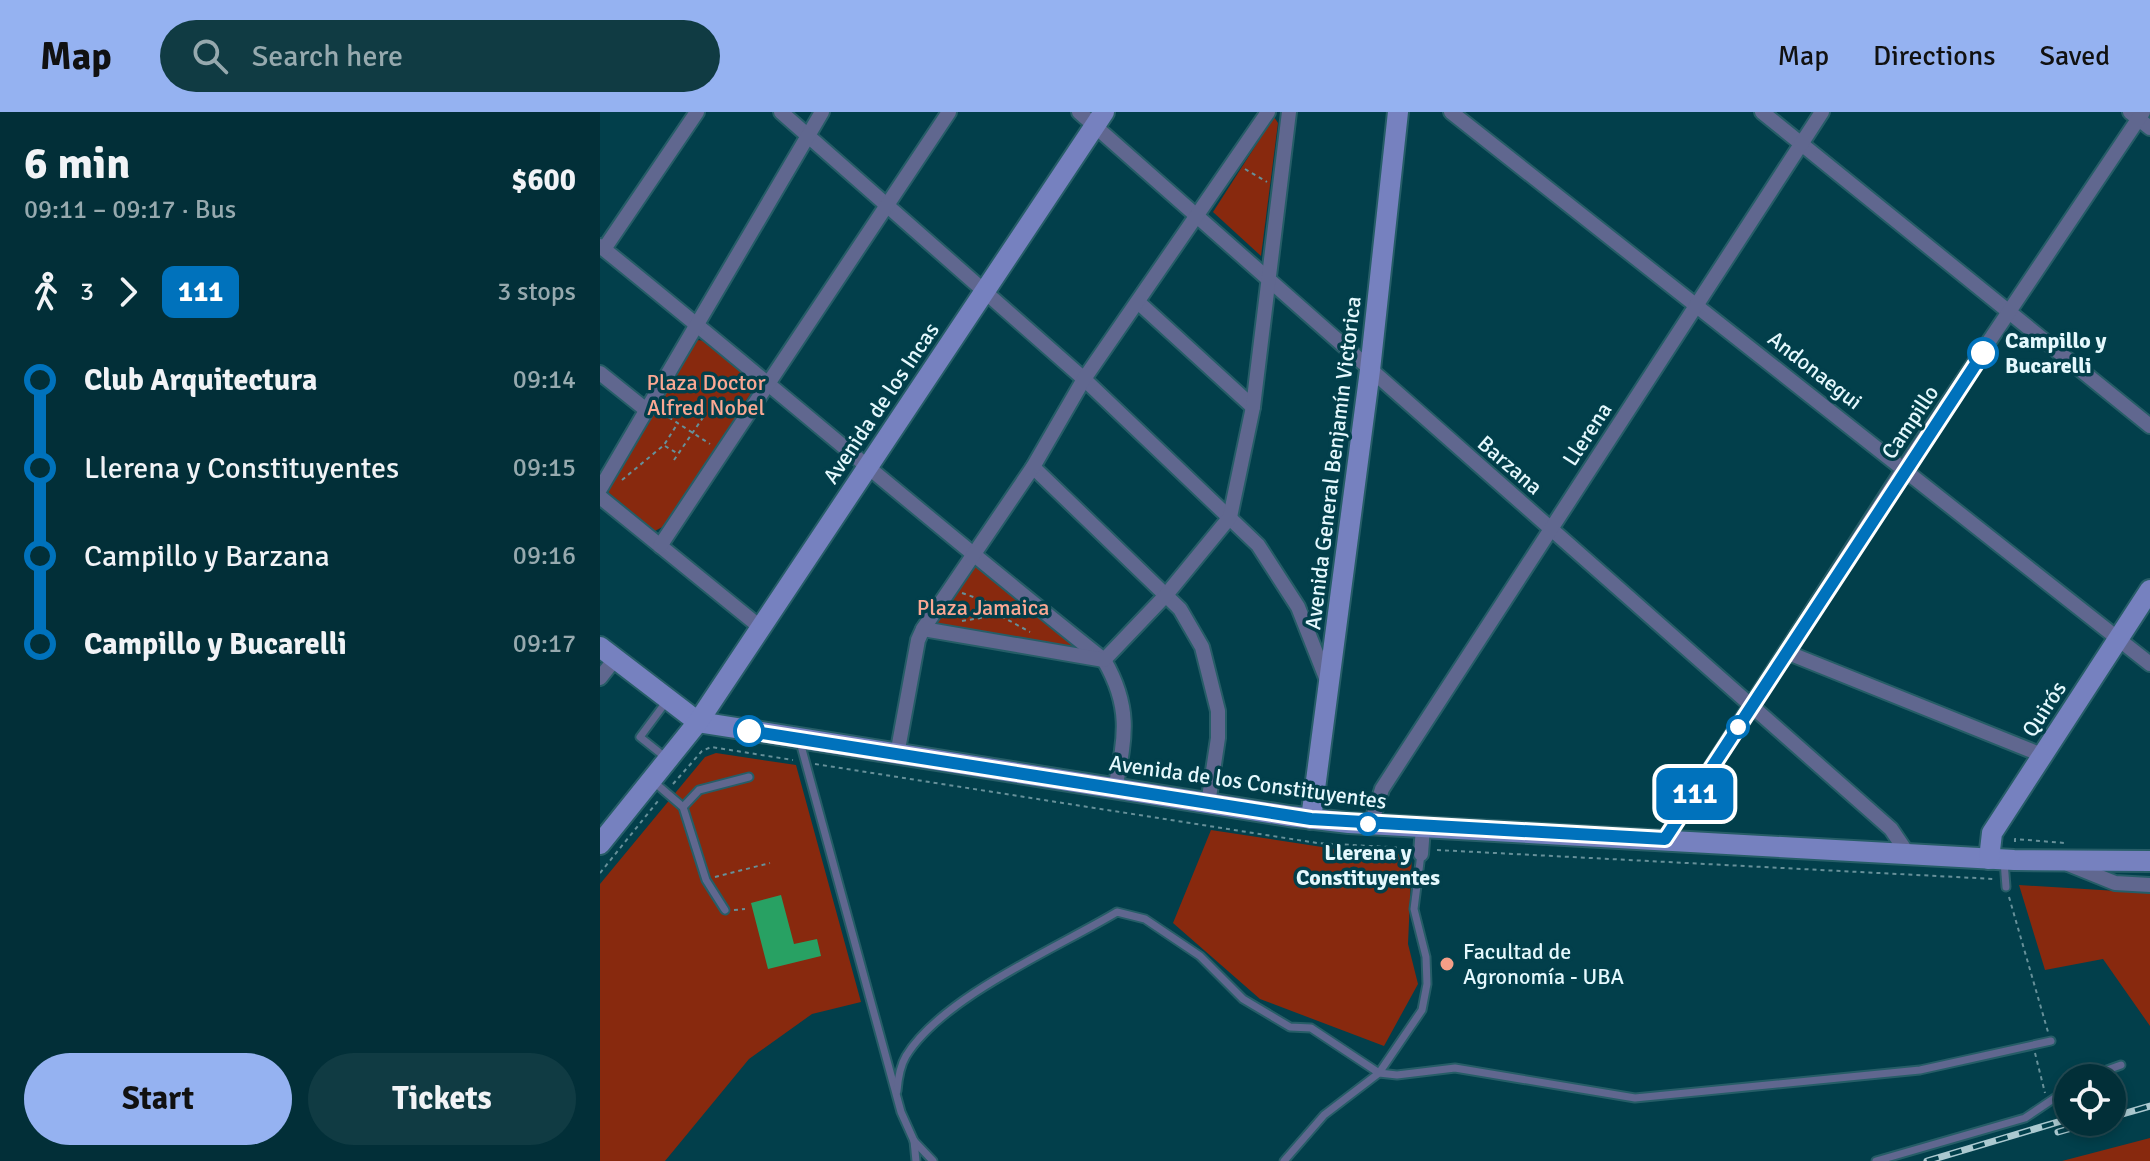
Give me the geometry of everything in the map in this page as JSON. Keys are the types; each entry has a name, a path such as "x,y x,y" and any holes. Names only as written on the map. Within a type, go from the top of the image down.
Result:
{"main road":[{"name":"Avenida General Benjamín Victorica","path":"1311,819 1370,370 1398,112"},
{"name":"Avenida de los Incas","path":"600,844 659,786 669,760 698,722 983,293 1093,117"},
{"name":"Quirós","path":"1997,859 1992,833 2150,590"},
{"name":"Avenida de los Constituyentes","path":"608,653 698,722 1311,819 2064,863 2150,875"},
{"name":"Avenida de los Constituyentes","path":"2064,863 2150,861"}],"street":[{"path":"697,112 602,247 769,382 971,555 1104,660 1115,678 1125,716 1126,733 1115,789"},
{"path":"781,112 1084,379 1258,545 1286,584 1329,688"},
{"path":"600,489 646,406 822,112"},
{"path":"660,546 949,112"},
{"path":"897,755 918,640 923,629 1033,467 1084,379 1268,112"},
{"path":"1104,660 1166,595 1230,517 1253,407 1289,112"},
{"name":"Andonaegui","path":"1451,112 2150,664"},
{"path":"1762,112 2150,426"},
{"name":"Llerena","path":"1371,824 1382,789 1822,112"},
{"name":"Barzana","path":"1093,117 1370,370 1750,708 1891,829 1908,854"},
{"name":"Campillo","path":"1665,839 1904,468 2140,118"},
{"path":"1138,302 1253,407"},
{"path":"600,373 646,406"},
{"path":"1033,467 1166,595 1192,627 1215,688 1218,738 1208,804"},
{"path":"600,497 760,627"},
{"path":"923,629 1104,660"},
{"path":"1786,652 2042,755"},
{"path":"600,678 608,653"},
{"path":"1421,854 1423,827"},
{"name":"Avenida de los Constituyentes","path":"2064,863 2119,851 2150,852"},
{"name":"Avenida de los Constituyentes","path":"2064,863 2115,883 2150,885"}],"lane":[{"path":"668,700 640,737 669,760"},
{"path":"799,739 901,1112 914,1141 916,1161"},
{"path":"683,807 699,790 749,777"},
{"path":"659,786 683,807 706,880 725,910"},
{"path":"1284,1161 1324,1115 1379,1073 1422,1010 1426,996 1426,957 1414,909 1421,854"},
{"path":"1997,859 2006,887"},
{"path":"897,1091 904,1059 931,1026 989,985 1117,912 1145,919 1200,956 1243,999 1290,1027 1311,1028 1379,1073 1397,1075 1455,1068 1635,1098 1920,1070 2051,1041"},
{"path":"1876,1161 2025,1118 2054,1098"},
{"path":"914,1141 933,1161"}],"path":[{"path":"1234,162 1281,190"},
{"path":"1259,186 1262,179"},
{"path":"646,406 722,451"},
{"path":"674,460 704,416"},
{"path":"617,483 664,445 678,423"},
{"path":"664,445 678,453"},
{"path":"949,589 985,601 999,615 1041,610"},
{"path":"600,873 659,786 702,751"},
{"path":"706,880 770,863"},
{"path":"2006,887 2051,1041"},
{"path":"2033,1046 2045,1091 2041,1106"}],"green space":[{"path":"1274,117 1278,123 1261,256 1213,212"},
{"name":"Plaza Doctor Alfred Nobel","path":"697,340 706,341 758,382 666,525 655,531 609,493 608,482"},
{"name":"Plaza Jamaica","path":"975,564 1089,655 932,628"},
{"path":"716,753 796,765 861,1002 812,1014 749,1059 665,1161 600,1161 600,884 705,757"},
{"path":"1211,830 1348,851 1412,854 1408,944 1418,984 1384,1046 1260,999 1173,923"},
{"path":"2019,885 2150,893 2150,1026 2103,959 2045,970"},
{"path":"2150,1138 2150,1161 2062,1161"}],"shaded area":[{"path":"781,895 794,944 817,939 821,956 768,969 751,903"}],"railway":[{"path":"2126,1113 2150,1106"},
{"path":"1927,1161 2054,1123"}],"bus line":[{"name":"111","path":"749,731 1311,819 1665,839 1904,468 1983,353"}],"place":[{"name":"Campillo y Bucarelli","path":"1983,353"},
{"name":"Llerena y Constituyentes","path":"1368,824"},
{"name":"Facultad de Agronomía - UBA","path":"1447,964"}]}
